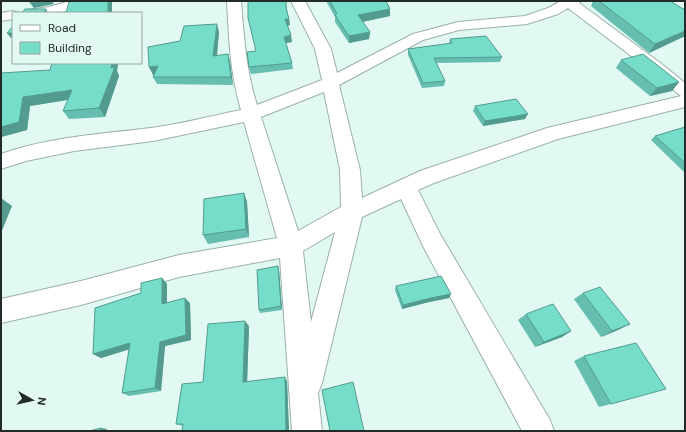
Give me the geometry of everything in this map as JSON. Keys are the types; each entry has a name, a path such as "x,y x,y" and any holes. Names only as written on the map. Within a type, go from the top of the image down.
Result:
{"street":[{"path":"36,12 54,6 85,1"},
{"path":"234,1 238,59 242,84 291,246 307,431"},
{"path":"298,1 323,49 330,83 340,118 350,170 352,212 303,398"},
{"path":"1,162 23,154 74,144 153,134 251,114 330,83 418,37 458,26 526,20 553,11 570,1 657,68 685,92"},
{"path":"1,17 12,15"},
{"path":"1,311 81,293 179,266 291,246 352,212 428,177 554,133 685,102"},
{"path":"406,187 432,241 539,431"}],"building":[{"path":"108,1 108,12 66,12 69,2"},
{"path":"248,1 286,1 289,19 285,19 291,35 284,37 292,63 249,67 247,52 256,51 248,18"},
{"path":"330,1 386,1 390,9 358,15 370,32 349,36 335,15 337,14"},
{"path":"599,1 670,1 685,10 685,31 655,44"},
{"path":"25,9 46,9 44,12 23,12"},
{"path":"217,24 213,56 228,54 231,77 153,77 158,66 149,67 148,47 180,41 184,26"},
{"path":"12,27 12,33 7,33"},
{"path":"486,36 502,57 434,58 445,81 423,83 408,49 452,43 450,39"},
{"path":"643,54 679,82 657,88 621,60"},
{"path":"52,64 112,64 111,68 115,67 99,108 63,111 72,90 23,97 19,122 1,127 1,73 50,70"},
{"path":"516,99 528,114 485,121 475,106"},
{"path":"685,127 685,163 655,136"},
{"path":"244,193 246,229 203,235 204,199"},
{"path":"278,266 281,306 259,310 257,270"},
{"path":"441,276 451,294 403,305 396,286"},
{"path":"162,278 162,304 185,298 186,335 160,342 155,388 122,393 130,343 93,354 95,308 141,293 141,283"},
{"path":"600,287 630,324 612,331 583,293"},
{"path":"553,304 571,331 544,342 526,314"},
{"path":"245,321 243,382 285,377 286,431 182,431 183,424 176,424 182,384 203,382 208,324"},
{"path":"636,343 666,389 611,404 584,356"},
{"path":"353,382 364,431 330,431 322,390"},
{"path":"101,428 100,431 89,431"}]}
